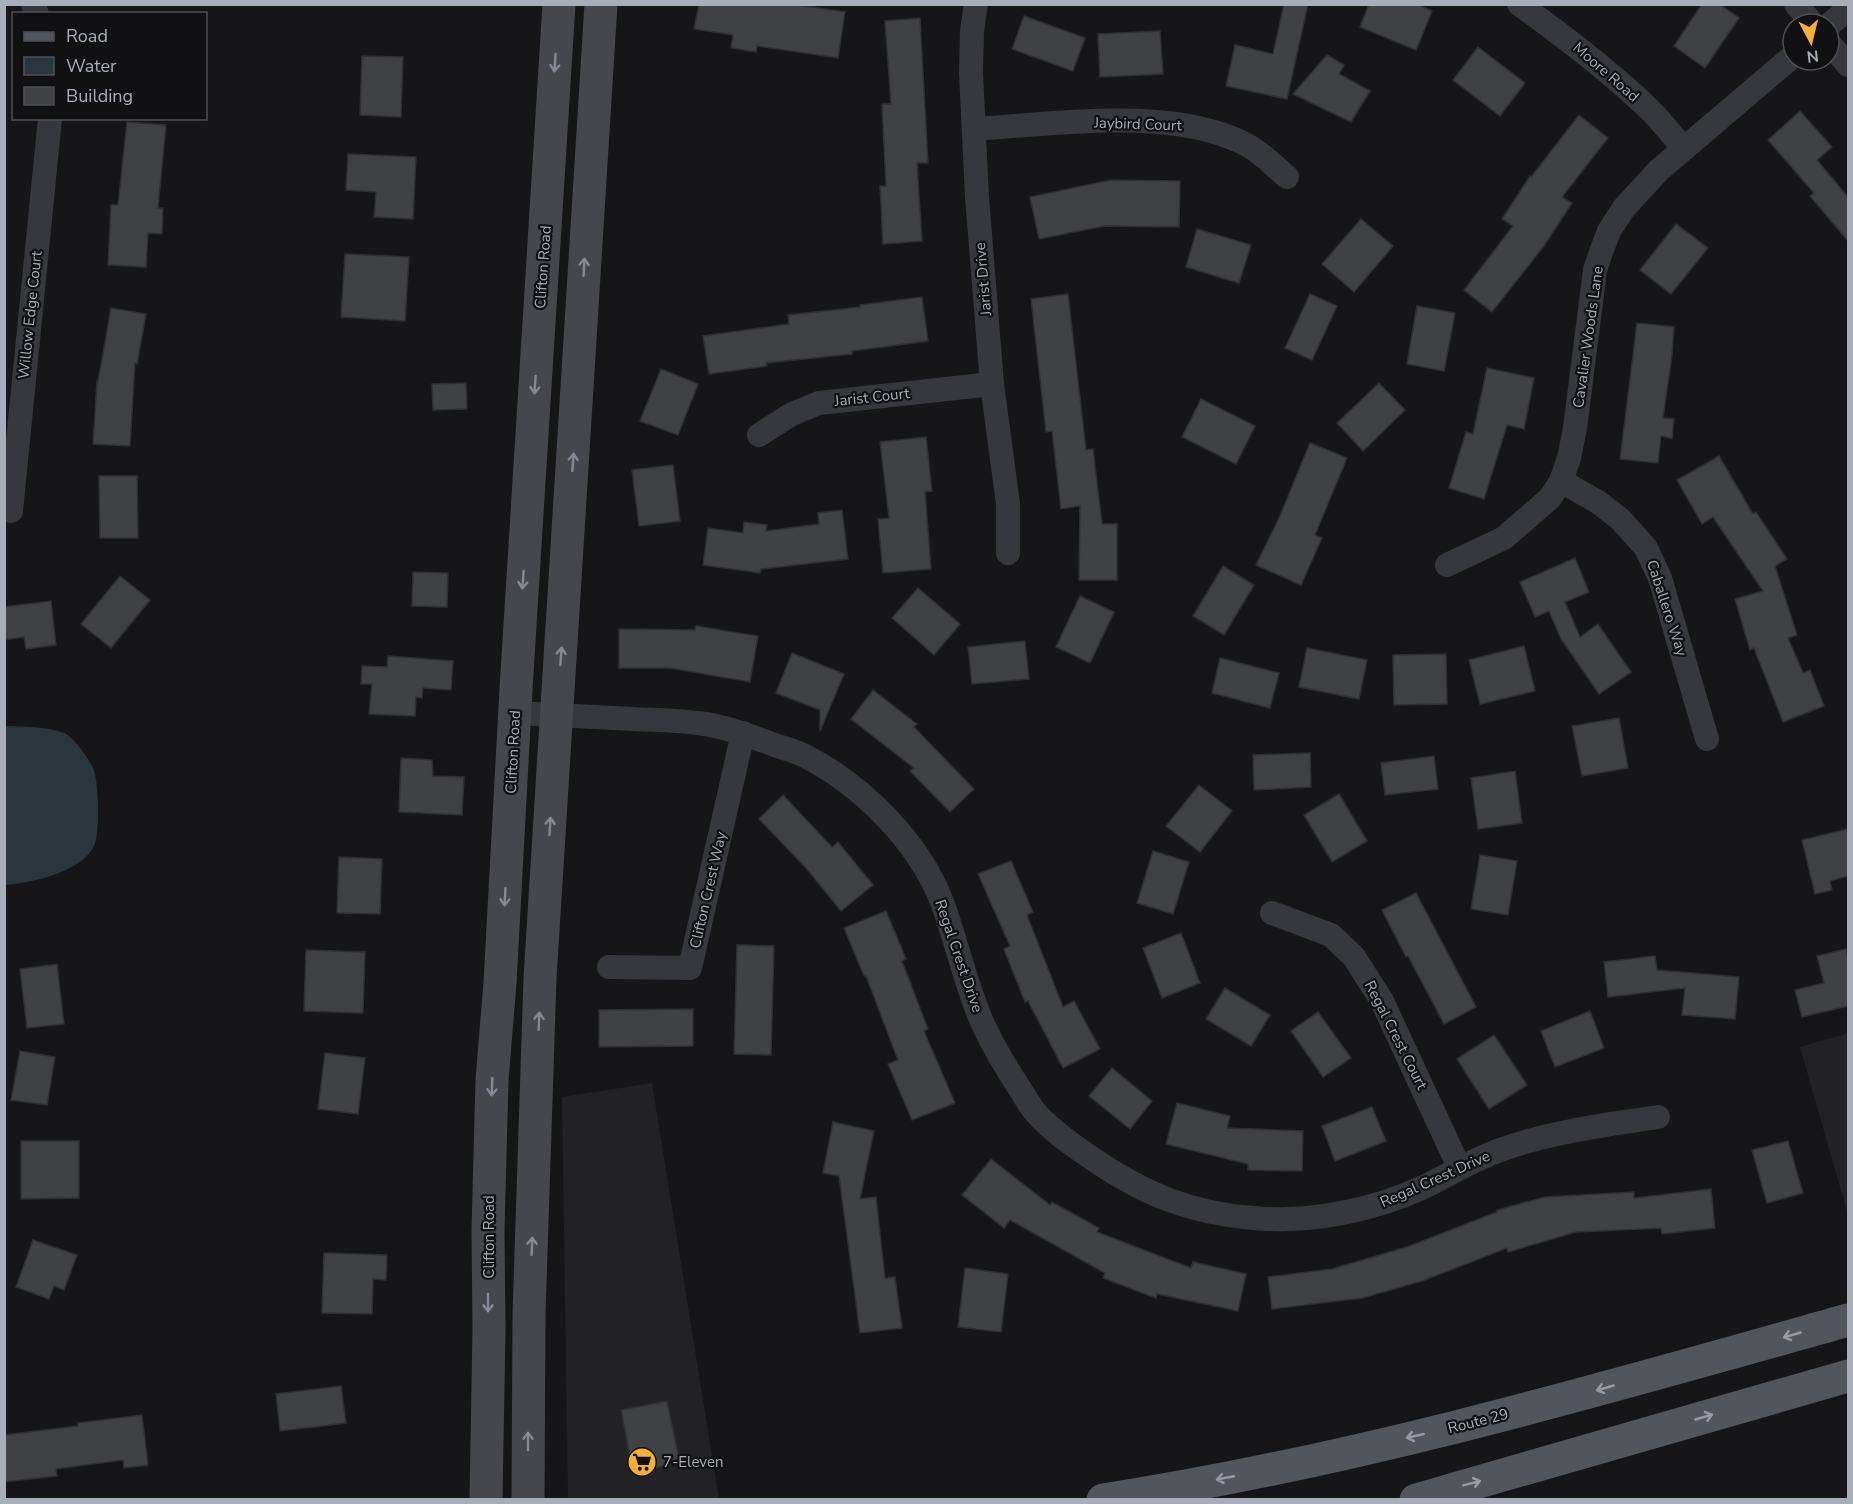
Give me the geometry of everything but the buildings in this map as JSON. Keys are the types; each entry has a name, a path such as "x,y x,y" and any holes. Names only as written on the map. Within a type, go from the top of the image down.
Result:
{"main road":[{"name":"Clifton Road","path":"486,1500 488,1230 492,1080 501,972 559,4"},
{"path":"528,1500 529,1314 540,978 601,4"},
{"name":"Route 29","path":"1103,1500 1281,1467 1459,1426 1577,1396 1848,1320"},
{"path":"1416,1500 1848,1376"}],"street":[{"name":"Jarist Drive","path":"976,4 972,31 971,73 977,197 992,384 1008,504 1008,553"},
{"name":"Moore Road","path":"1519,4 1600,65 1651,111 1684,149"},
{"name":"Cavalier Woods Lane","path":"1447,565 1504,538 1550,498 1561,481 1569,458 1575,428 1595,270 1610,231 1624,208 1659,170 1781,66"},
{"name":"Willow Edge Court","path":"11,511 50,120"},
{"name":"Jaybird Court","path":"974,129 1100,121 1192,126 1249,146 1287,177"},
{"name":"Jarist Court","path":"759,435 792,414 819,403 992,384"},
{"name":"Caballero Way","path":"1561,481 1598,502 1620,519 1646,548 1660,578 1707,739"},
{"name":"Regal Crest Drive","path":"515,713 698,723 743,733 804,755 856,788 885,817 914,852 940,897 970,992 999,1058 1035,1112 1069,1143 1117,1176 1161,1198 1206,1211 1252,1218 1298,1220 1383,1204 1425,1186 1459,1167 1505,1148 1568,1131 1658,1117"},
{"name":"Clifton Crest Way","path":"609,967 690,968 743,733"},
{"name":"Regal Crest Court","path":"1272,913 1331,935 1354,957 1382,1001 1459,1167"}],"shaded area":[{"path":"1848,1033 1848,1215 1800,1047"},
{"path":"652,1083 719,1499 568,1499 562,1097"}],"water":[{"path":"5,726 50,729 72,738 93,768 97,784 98,807 94,846 79,863 41,879 5,885"}],"place":[{"name":"7-Eleven","path":"642,1462"}]}
